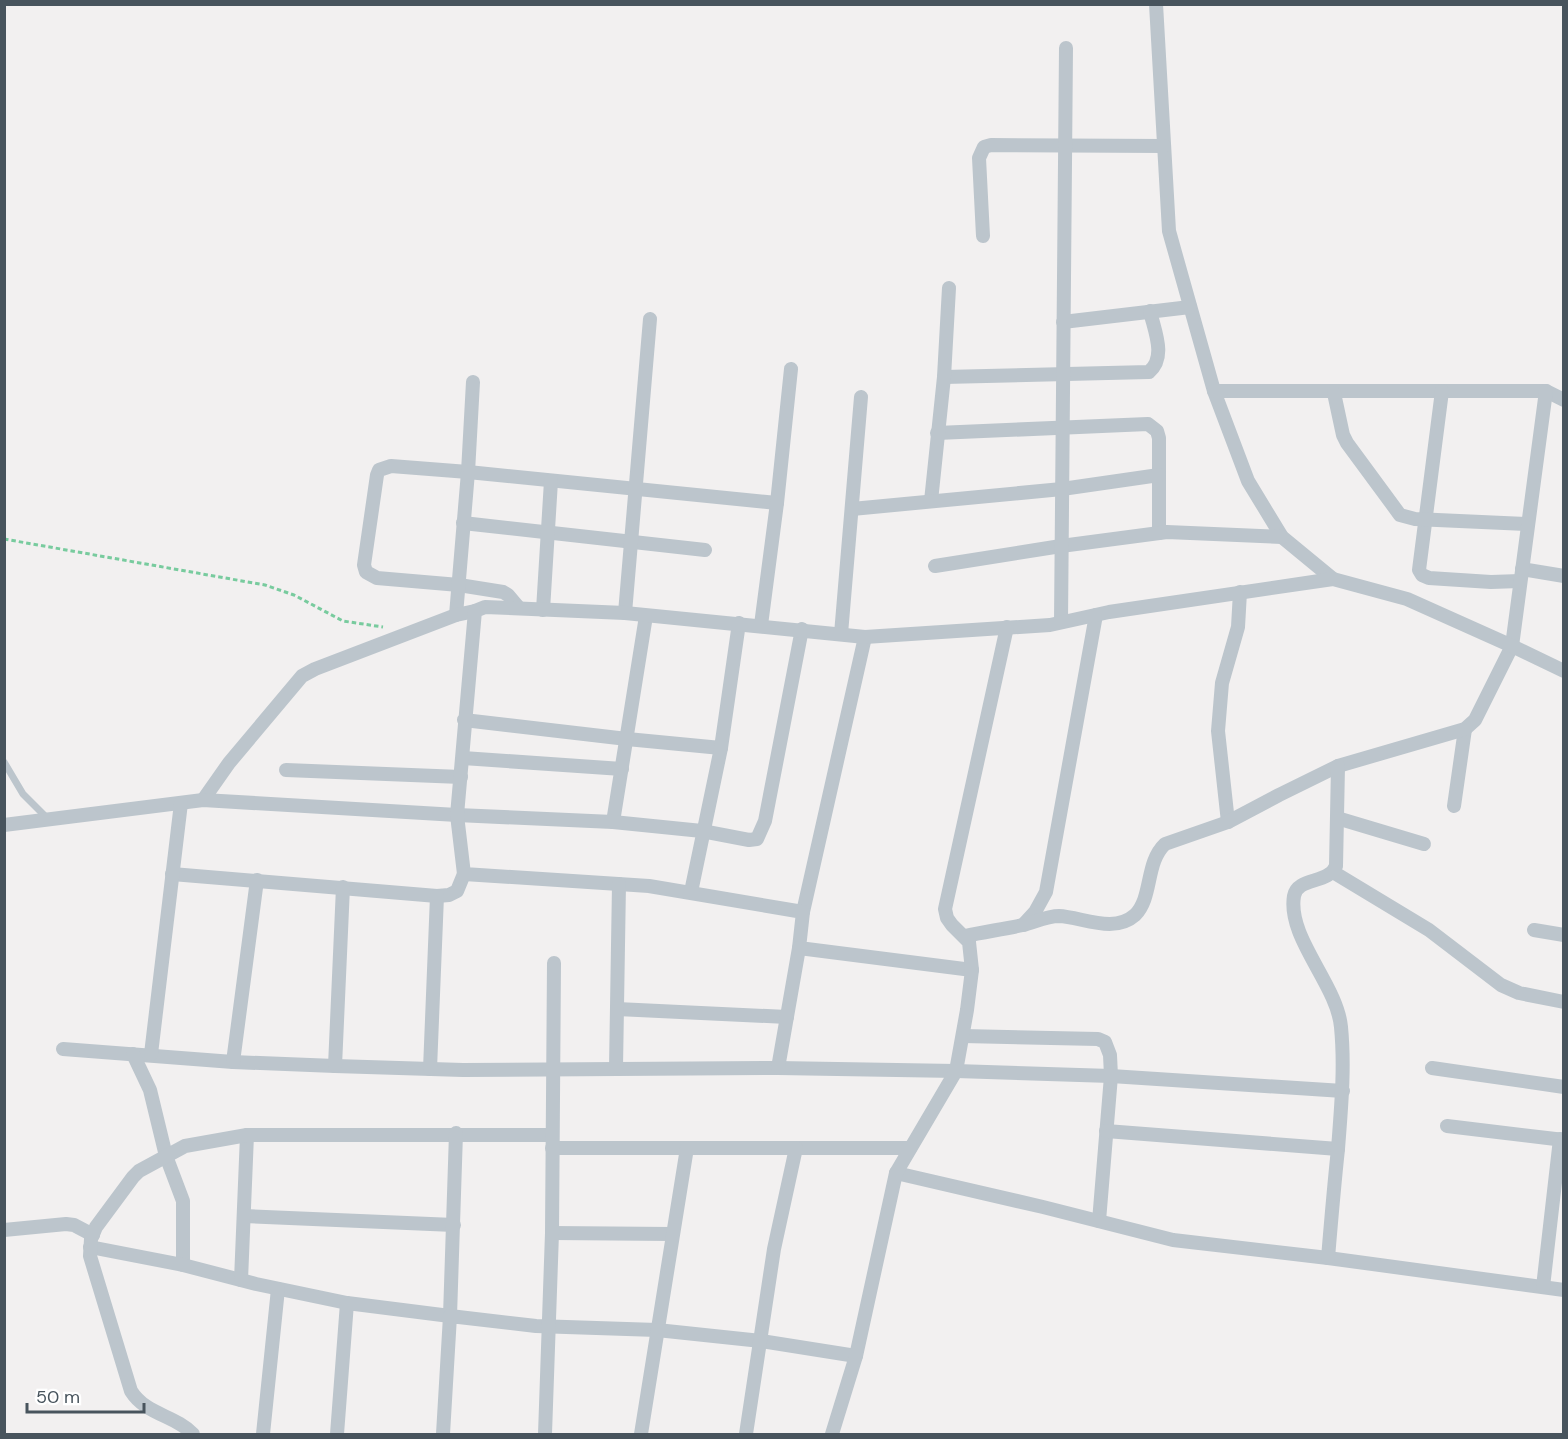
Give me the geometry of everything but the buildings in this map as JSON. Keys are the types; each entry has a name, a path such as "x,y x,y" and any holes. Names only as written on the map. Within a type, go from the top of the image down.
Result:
{"street":[{"path":"1156,4 1169,231 1214,391 1248,481 1282,537 1333,579"},
{"path":"1061,622 1066,48"},
{"path":"983,236 979,158 984,147 991,145 1164,146"},
{"path":"931,501 944,377 949,288"},
{"path":"1063,322 1190,307"},
{"path":"944,377 1149,372 1155,368 1159,350 1150,311"},
{"path":"625,613 650,319"},
{"path":"761,626 791,369"},
{"path":"456,615 473,382"},
{"path":"1214,391 1334,393 1442,390 1546,391 1563,400"},
{"path":"1442,390 1419,564 1422,574 1429,578 1491,582 1521,575 1563,576"},
{"path":"965,936 1057,916 1115,924 1127,920 1135,915 1142,903 1157,851 1165,844 1228,822 1338,766 1465,729 1475,720 1512,646 1546,391"},
{"path":"1334,393 1344,435 1400,515 1407,519 1528,524"},
{"path":"841,634 861,397"},
{"path":"937,433 1148,424 1154,427 1159,438 1159,533"},
{"path":"519,608 503,592 459,585 377,578 366,572 364,565 379,470 392,466 468,472 777,503"},
{"path":"852,508 1062,489 1159,475"},
{"path":"543,609 551,481"},
{"path":"463,523 705,550"},
{"path":"935,566 1159,533 1282,537"},
{"path":"203,800 229,763 302,676 413,631 485,607 625,613 865,637 1050,625 1096,615 1333,579 1407,599 1563,671"},
{"path":"1228,822 1218,730 1222,684 1238,627 1240,592"},
{"path":"172,874 437,896 449,895 457,891 464,874 457,815 475,611"},
{"path":"1023,925 1035,912 1046,892 1096,615"},
{"path":"613,822 646,616"},
{"path":"691,892 721,748 738,623"},
{"path":"832,1434 856,1356 896,1173 956,1071 972,970 969,942 952,925 945,909 1007,627"},
{"path":"4,825 203,800 613,822 702,831 749,840 757,839 762,832 802,629"},
{"path":"778,1068 803,912 865,637"},
{"path":"464,720 721,748"},
{"path":"1454,807 1465,729"},
{"path":"463,758 622,769"},
{"path":"1328,1258 1343,1091 1341,1027 1336,1005 1299,931 1293,898 1300,886 1329,876 1336,866 1338,766"},
{"path":"286,770 461,777"},
{"path":"151,1054 181,803"},
{"path":"1337,818 1424,844"},
{"path":"1333,872 1430,930 1501,985 1519,993 1563,1002"},
{"path":"464,874 649,886 803,912"},
{"path":"233,1062 258,880"},
{"path":"616,1068 619,884"},
{"path":"336,1066 344,887"},
{"path":"429,1069 437,896"},
{"path":"1534,930 1563,935"},
{"path":"799,948 972,970"},
{"path":"545,1434 552,1233 554,963"},
{"path":"617,1009 787,1017"},
{"path":"963,1036 1098,1039 1106,1042 1110,1055 1111,1076 1099,1221"},
{"path":"63,1049 233,1062 336,1066 429,1069 778,1068 956,1071 1111,1076 1343,1091"},
{"path":"133,1054 150,1090 166,1156 183,1201 183,1265"},
{"path":"1432,1068 1563,1087"},
{"path":"1447,1126 1562,1140 1543,1287"},
{"path":"1106,1131 1338,1149"},
{"path":"193,1434 184,1426 136,1400 131,1391 90,1256 91,1241 96,1227 133,1177 139,1171 185,1146 247,1135 456,1133 687,1148 910,1148"},
{"path":"443,1434 454,1225 456,1133"},
{"path":"241,1280 247,1135"},
{"path":"640,1434 687,1148"},
{"path":"746,1434 774,1249 796,1148"},
{"path":"896,1173 1173,1240 1328,1258 1563,1290"},
{"path":"244,1216 454,1225"},
{"path":"4,1230 74,1225 91,1241 278,1289 347,1303 549,1327 657,1330 761,1341 856,1356"},
{"path":"552,1233 672,1233"},
{"path":"263,1434 278,1289"},
{"path":"337,1434 347,1303"}],"lane":[{"path":"4,762 24,794 48,819"}],"path":[{"path":"4,539 265,585 294,595 343,621 413,631"}]}
